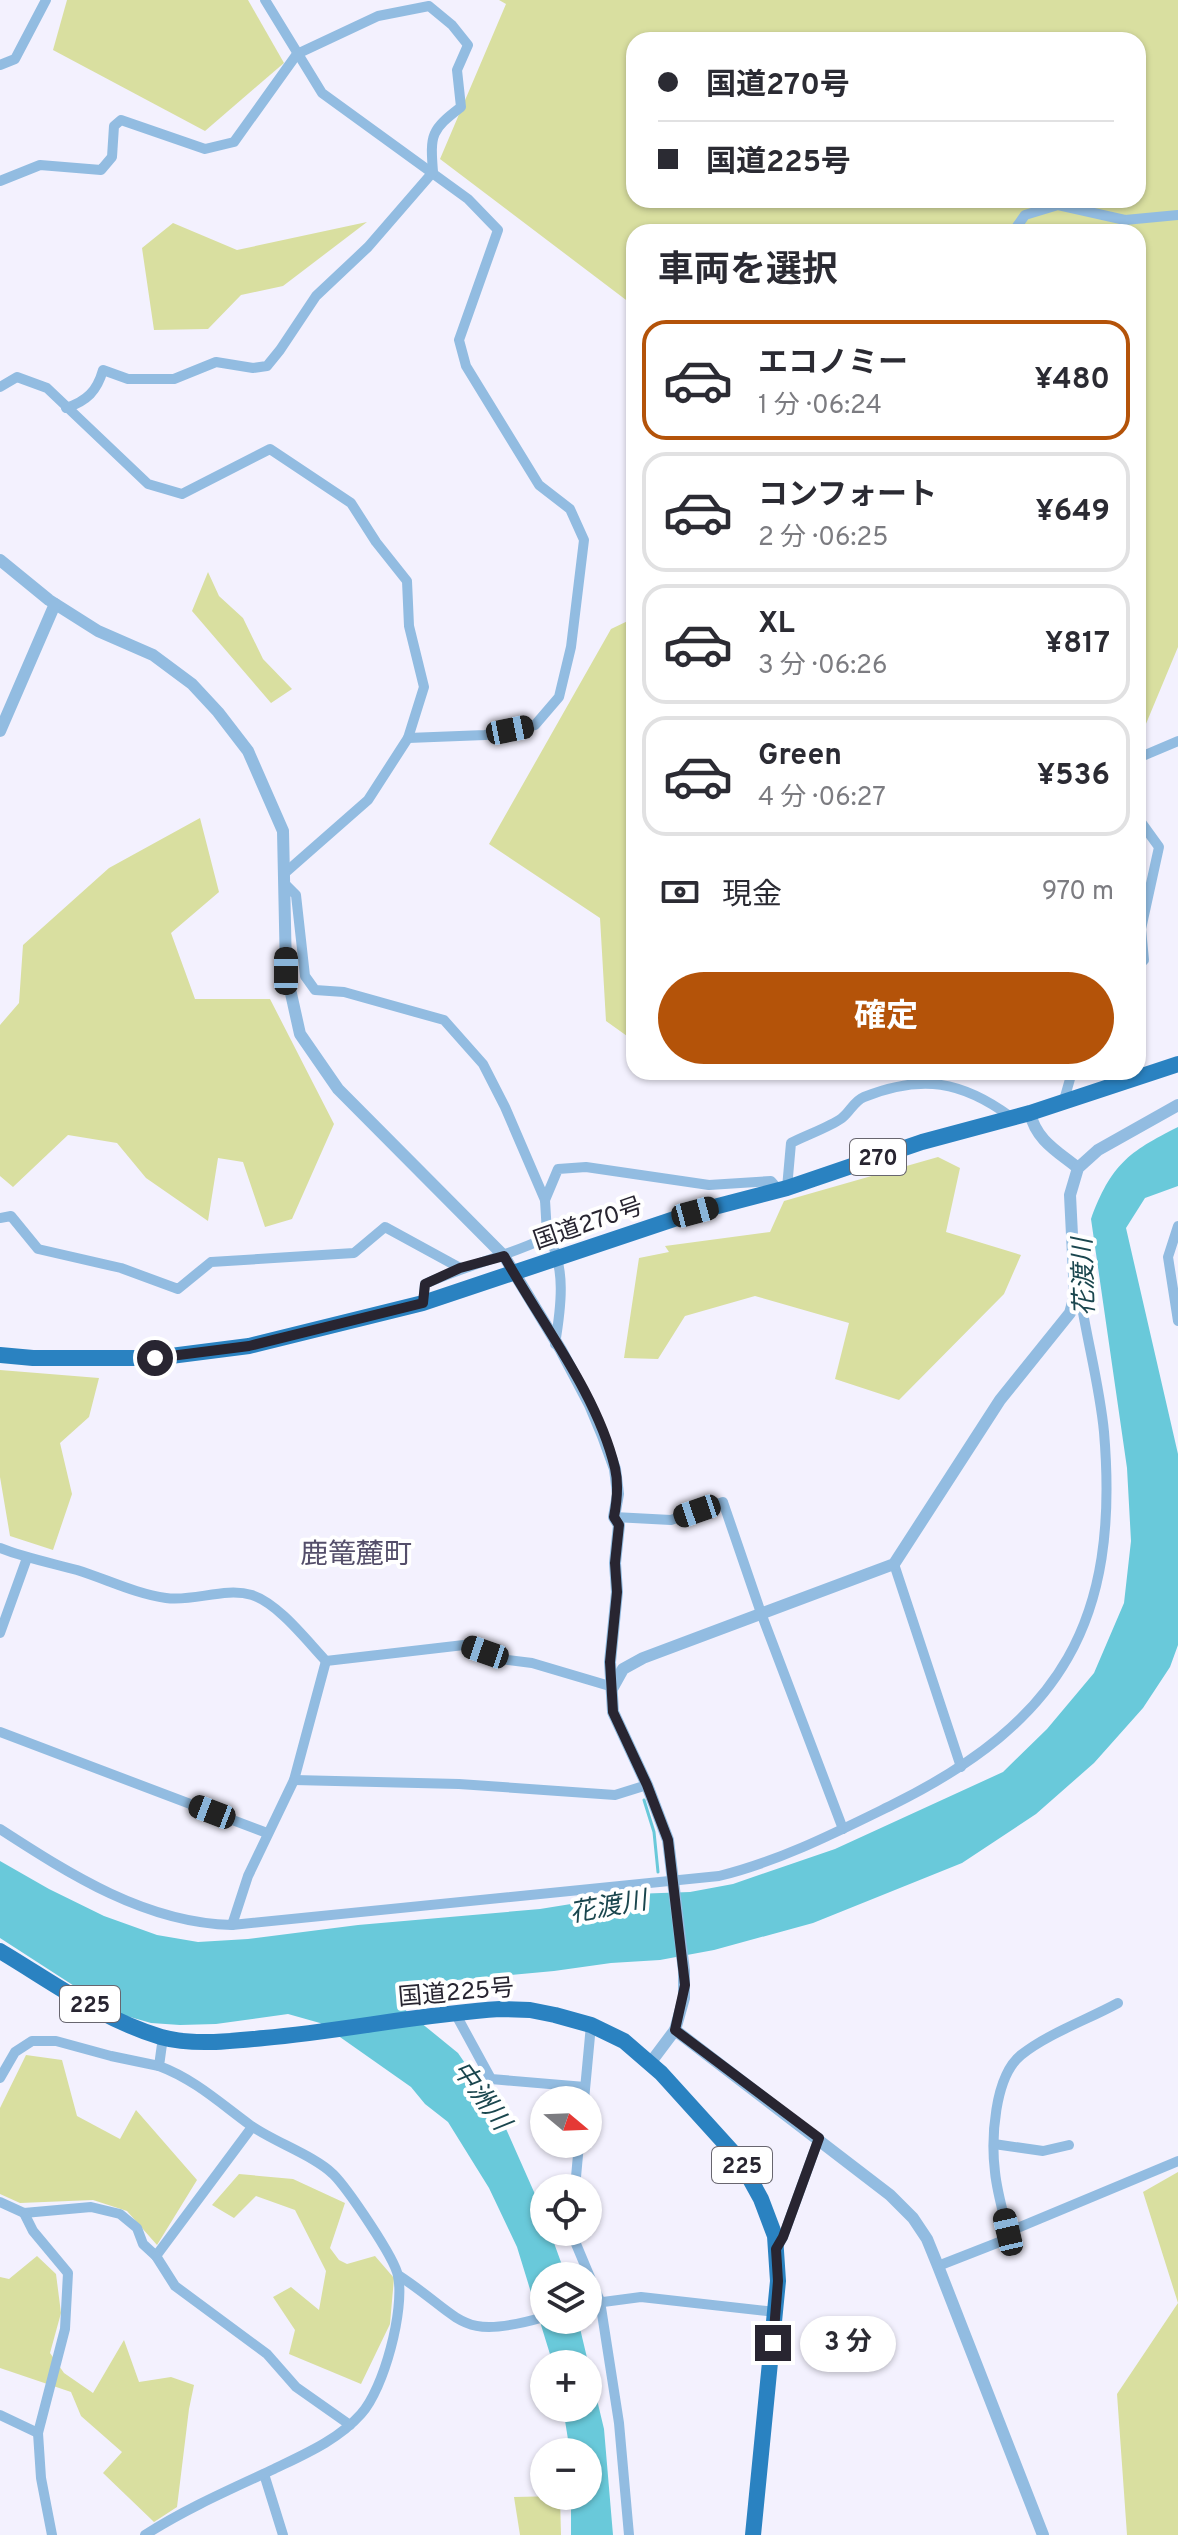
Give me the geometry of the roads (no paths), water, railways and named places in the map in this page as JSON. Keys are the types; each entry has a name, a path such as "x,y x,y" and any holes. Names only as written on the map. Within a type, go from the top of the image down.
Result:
{"highway":[{"name":"国道270号","path":"1146,1074 1178,1064"},
{"name":"国道270号","path":"0,1355 155,1358 249,1346 423,1303 695,1212 783,1189 922,1142 1030,1113 1127,1080"},
{"name":"国道225号","path":"0,1951 120,2022 163,2037 186,2041 313,2034 500,2009 530,2010 591,2025 624,2041 651,2062 739,2159 761,2199 775,2236 778,2281 776,2312 753,2535"}],"street":[{"path":"0,65 15,59 46,0"},
{"path":"265,0 322,93 468,199 498,230 459,340 466,366 539,485 570,509 584,540 571,647 559,697 535,725 485,735 408,738"},
{"path":"0,181 40,165 101,170 112,157 114,126 121,120 205,149 234,142 297,54 378,16 429,6 452,25 468,45 457,70 461,107 438,125 431,148 433,172 368,247 316,296 267,366 253,368 216,362 174,379 128,379 103,370 98,388 81,403 66,408"},
{"path":"1019,224 1025,215 1048,208"},
{"path":"1071,208 1125,220 1178,215"},
{"path":"0,387 17,377 47,388 148,484 182,494 270,449 351,503 376,542 407,581 409,626 424,687 408,738 368,800 286,879"},
{"path":"0,560 55,604 98,631 153,655 192,684 248,751 283,831 286,971 300,1034 338,1089 504,1256 590,1405 615,1469 618,1494 614,1517 619,1525 615,1563 617,1592 610,1662 613,1712 647,1785 668,1840 684,1971 684,1998 675,2030 651,2062"},
{"path":"0,731 55,604"},
{"path":"1146,755 1178,741"},
{"path":"1146,829 1159,847 1146,906"},
{"path":"286,879 296,895 305,976 315,990 344,992 444,1020 483,1064 545,1200 547,1234 555,1248 562,1303 555,1344"},
{"path":"1064,1100 1070,1080"},
{"path":"545,1200 558,1169 586,1167 709,1185 771,1181 783,1189 791,1143 841,1119 861,1098 920,1082 948,1085 986,1099 1011,1117"},
{"path":"613,1687 623,1669 643,1658 894,1564 1000,1400 1070,1313 1075,1295 1070,1208 1078,1168 1098,1150 1178,1105"},
{"path":"1030,1113 1033,1127 1041,1139 1078,1168"},
{"path":"0,1218 11,1216 38,1249 121,1268 178,1289 211,1262 354,1253 385,1227 460,1268"},
{"path":"1178,1226 1168,1257 1178,1321"},
{"path":"423,1303 425,1284 460,1268 504,1256 543,1239 547,1234"},
{"path":"0,1829 93,1885 125,1900 199,1924 232,1925 674,1884 756,1866 843,1829 961,1767 1017,1722 1050,1687 1077,1645 1096,1584 1106,1518 1104,1429 1082,1307 1075,1295"},
{"path":"614,1517 671,1520 723,1502 761,1613 843,1829"},
{"path":"0,1548 164,1598 251,1595 289,1621 326,1661"},
{"path":"0,1633 27,1558"},
{"path":"894,1564 961,1767"},
{"path":"326,1661 464,1645 500,1659 532,1663 613,1687"},
{"path":"232,1925 248,1876 294,1780 326,1661"},
{"path":"0,1732 267,1833"},
{"path":"294,1780 459,1784 615,1795 647,1785"},
{"path":"1008,2232 995,2172 994,2144 997,2109 1007,2075 1020,2056 1118,2003"},
{"path":"455,2013 491,2079 573,2086"},
{"path":"585,2086 591,2025"},
{"path":"675,2030 819,2138 890,2195 913,2218 927,2239 1043,2535"},
{"path":"159,2066 163,2037"},
{"path":"0,2078 15,2052 32,2041 56,2041 182,2074 252,2127 332,2173 357,2202 398,2275 461,2323 481,2328 504,2328 530,2321"},
{"path":"156,2256 252,2127"},
{"path":"776,2249 819,2138"},
{"path":"994,2144 1043,2151 1069,2145"},
{"path":"938,2266 1002,2241 1008,2232 1178,2161"},
{"path":"0,2202 24,2213 91,2207 120,2214 137,2228 143,2244 156,2256 175,2286 267,2354 296,2387 350,2425"},
{"path":"24,2213 33,2231 68,2273 65,2329 38,2433 41,2478 52,2535"},
{"path":"145,2535 316,2449 363,2412 388,2355 397,2324 398,2275"},
{"path":"602,2302 641,2297 776,2312"},
{"path":"600,2334 619,2423 629,2535"},
{"path":"0,2415 38,2433"},
{"path":"264,2474 283,2535"}],"water":[{"path":"1178,1127 1178,1186 1145,1198 1126,1228 1178,1454 1178,1645 1170,1667 1143,1708 1094,1763 1036,1814 962,1863 813,1923 714,1950 660,1960 415,1984 402,1994 404,2009 458,2053 499,2113 530,2183 530,2246 555,2246 561,2262 530,2262 530,2289 517,2247 489,2188 448,2122 425,2104 411,2087 320,2023 288,2014 216,2024 151,2023 116,2013 0,1938 0,1861 104,1916 157,1935 198,1942 248,1939 358,1925 540,1909 633,1894 690,1892 733,1884 835,1849 1003,1772 1047,1729 1094,1673 1124,1603 1131,1541 1127,1468 1091,1219 1114,1173 1146,1144"},
{"path":"544,2334 581,2334 585,2350 549,2350"},
{"path":"602,2421 613,2535 571,2535 571,2510 602,2510 602,2438 568,2438 565,2422"}],"waterway":[{"path":"644,1800 654,1832 658,1872"}],"district":[{"name":"鹿篭麓町","path":"356,1553"}],"water label":[{"name":"花渡川","path":"1083,1277"},
{"name":"花渡川","path":"608,1906"},
{"name":"中洲川","path":"482,2095"}]}
